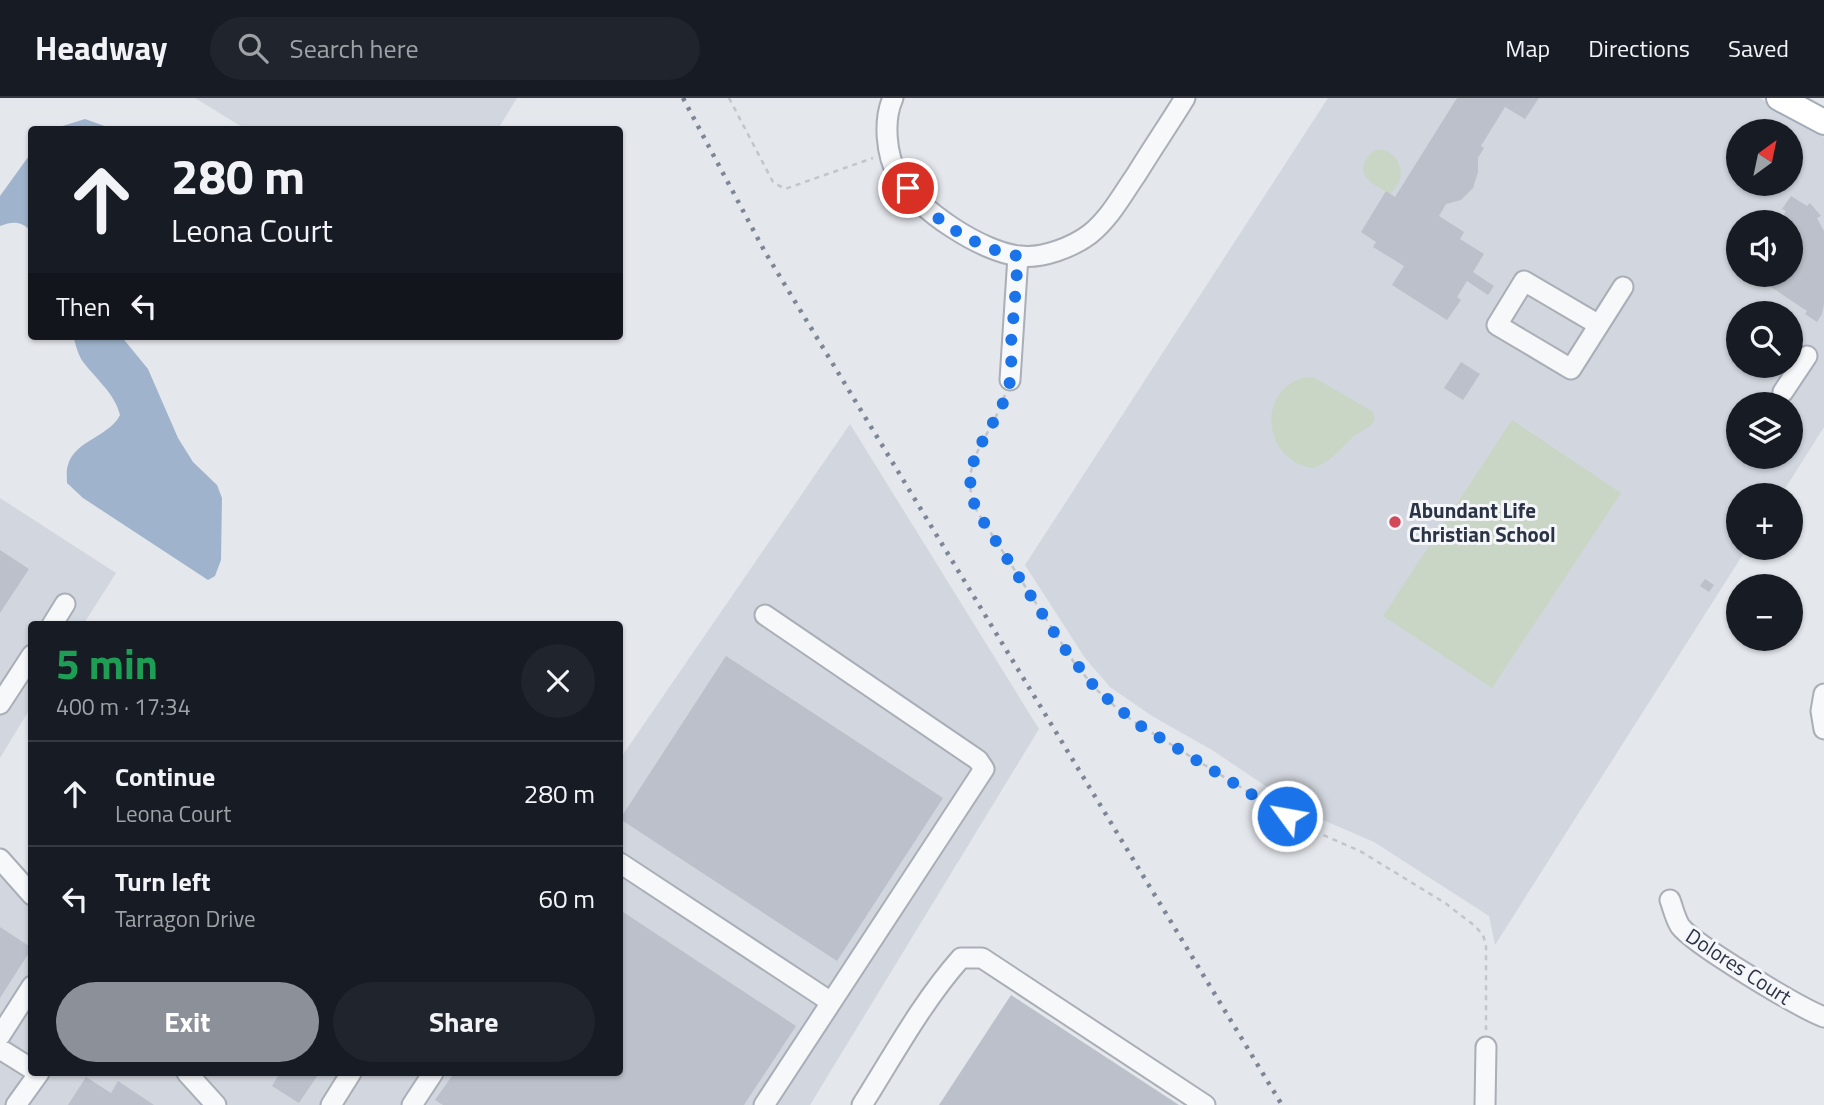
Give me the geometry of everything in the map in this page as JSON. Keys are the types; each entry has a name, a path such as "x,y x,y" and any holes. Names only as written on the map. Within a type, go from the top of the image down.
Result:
{"main road":[{"path":"1779,98 1824,121"},
{"path":"1800,98 1824,115"}],"street":[{"path":"893,98 887,129 890,152 898,176 918,201 960,233 1004,254 1018,256 1055,251 1090,234 1111,214 1185,98"},
{"path":"1010,380 1018,256"},
{"path":"1599,325 1524,281 1497,325 1571,369 1599,325 1623,287"},
{"path":"1783,391 1807,356"},
{"path":"54,621 65,604"},
{"path":"764,1105 984,769 978,760 765,615"},
{"path":"0,704 28,661"},
{"path":"1824,694 1821,710 1824,729"},
{"path":"0,859 28,890"},
{"path":"623,865 831,1002"},
{"name":"Dolores Court","path":"1670,900 1681,927 1697,941 1800,1006 1824,1017"},
{"path":"862,1105 961,958 982,958 1205,1105"},
{"path":"0,1036 28,992"},
{"path":"1485,1105 1486,1047"},
{"path":"0,1049 28,1066"},
{"path":"16,1105 36,1076"},
{"path":"190,1076 216,1105"},
{"path":"331,1105 349,1076"},
{"path":"412,1105 431,1076"}],"path":[{"path":"729,98 773,182 785,188 890,152"},
{"path":"1010,380 1001,407 974,459 969,491 978,513 1075,664 1097,690 1136,723 1309,829 1360,851 1445,903 1475,926 1483,935 1486,945 1486,1047"}],"shaded area":[{"path":"195,98 517,98 500,126 240,126"},
{"name":"Abundant Life Christian School","path":"1328,98 1760,98 1794,119 1726,119 1726,196 1803,196 1803,124 1824,137 1824,427 1803,460 1803,392 1726,392 1726,469 1797,469 1789,483 1726,483 1726,560 1739,560 1730,574 1726,574 1726,581 1495,945 1489,916 1374,842 1323,820 1212,750 1152,716 1110,687 1085,658 1025,565"},
{"path":"850,424 1039,729 810,1105 0,1105 0,859 28,892 28,1076 623,1076 623,755"},
{"path":"0,498 116,573 86,621 28,621 28,712 0,758"}],"green space":[{"path":"1380,149 1389,153 1399,163 1400,179 1391,194 1370,181 1363,172 1368,156"},
{"path":"1306,377 1315,378 1372,411 1375,419 1329,459 1312,468 1295,462 1283,452 1275,439 1272,424 1273,409 1279,395 1290,384"},
{"path":"1512,420 1621,493 1492,688 1383,616"}],"water":[{"path":"85,119 105,126 63,126"},
{"path":"28,157 28,228 17,223 0,226 0,196"},
{"path":"74,340 124,340 148,369 178,438 193,462 217,485 222,498 221,560 215,576 208,580 83,498 67,483 67,467 72,457 85,444 108,429 120,415 110,394 77,350"}],"building":[{"path":"1457,98 1539,98 1525,119 1505,107 1481,146 1484,148 1478,158 1478,172 1473,188 1461,200 1446,204 1439,216 1464,232 1460,239 1484,254 1473,272 1494,286 1488,295 1467,281 1457,297 1461,300 1447,320 1392,285 1404,266 1373,247 1376,242 1361,232 1386,191 1395,197"},
{"path":"1791,196 1807,206 1810,203 1821,216 1817,218 1824,231 1824,304 1817,322 1805,314 1807,311 1803,308 1803,301 1792,301 1771,287 1803,287 1803,210 1782,209"},
{"path":"1461,362 1480,374 1463,400 1444,388"},
{"path":"0,550 29,569 0,613"},
{"path":"1705,579 1714,585 1709,592 1700,586"},
{"path":"726,656 943,798 837,961 623,821 623,814"},
{"path":"623,912 796,1026 744,1105 443,1105 435,1100 452,1076 623,1076"},
{"path":"0,927 28,945 28,954 0,998"},
{"path":"1011,995 1179,1105 939,1105"},
{"path":"278,1076 317,1076 299,1103 272,1086"},
{"path":"86,1077 111,1093 118,1081 154,1105 68,1105"}],"railway":[{"path":"683,98 765,252 1282,1105"}],"place":[{"name":"Abundant Life Christian School","path":"1395,522"}],"route":[{"path":"908,188 918,201 960,233 1004,254 1018,256 1010,380 1001,407 974,459 969,479 969,491 978,513 1064,648 1097,690 1136,723 1287,816"}]}
